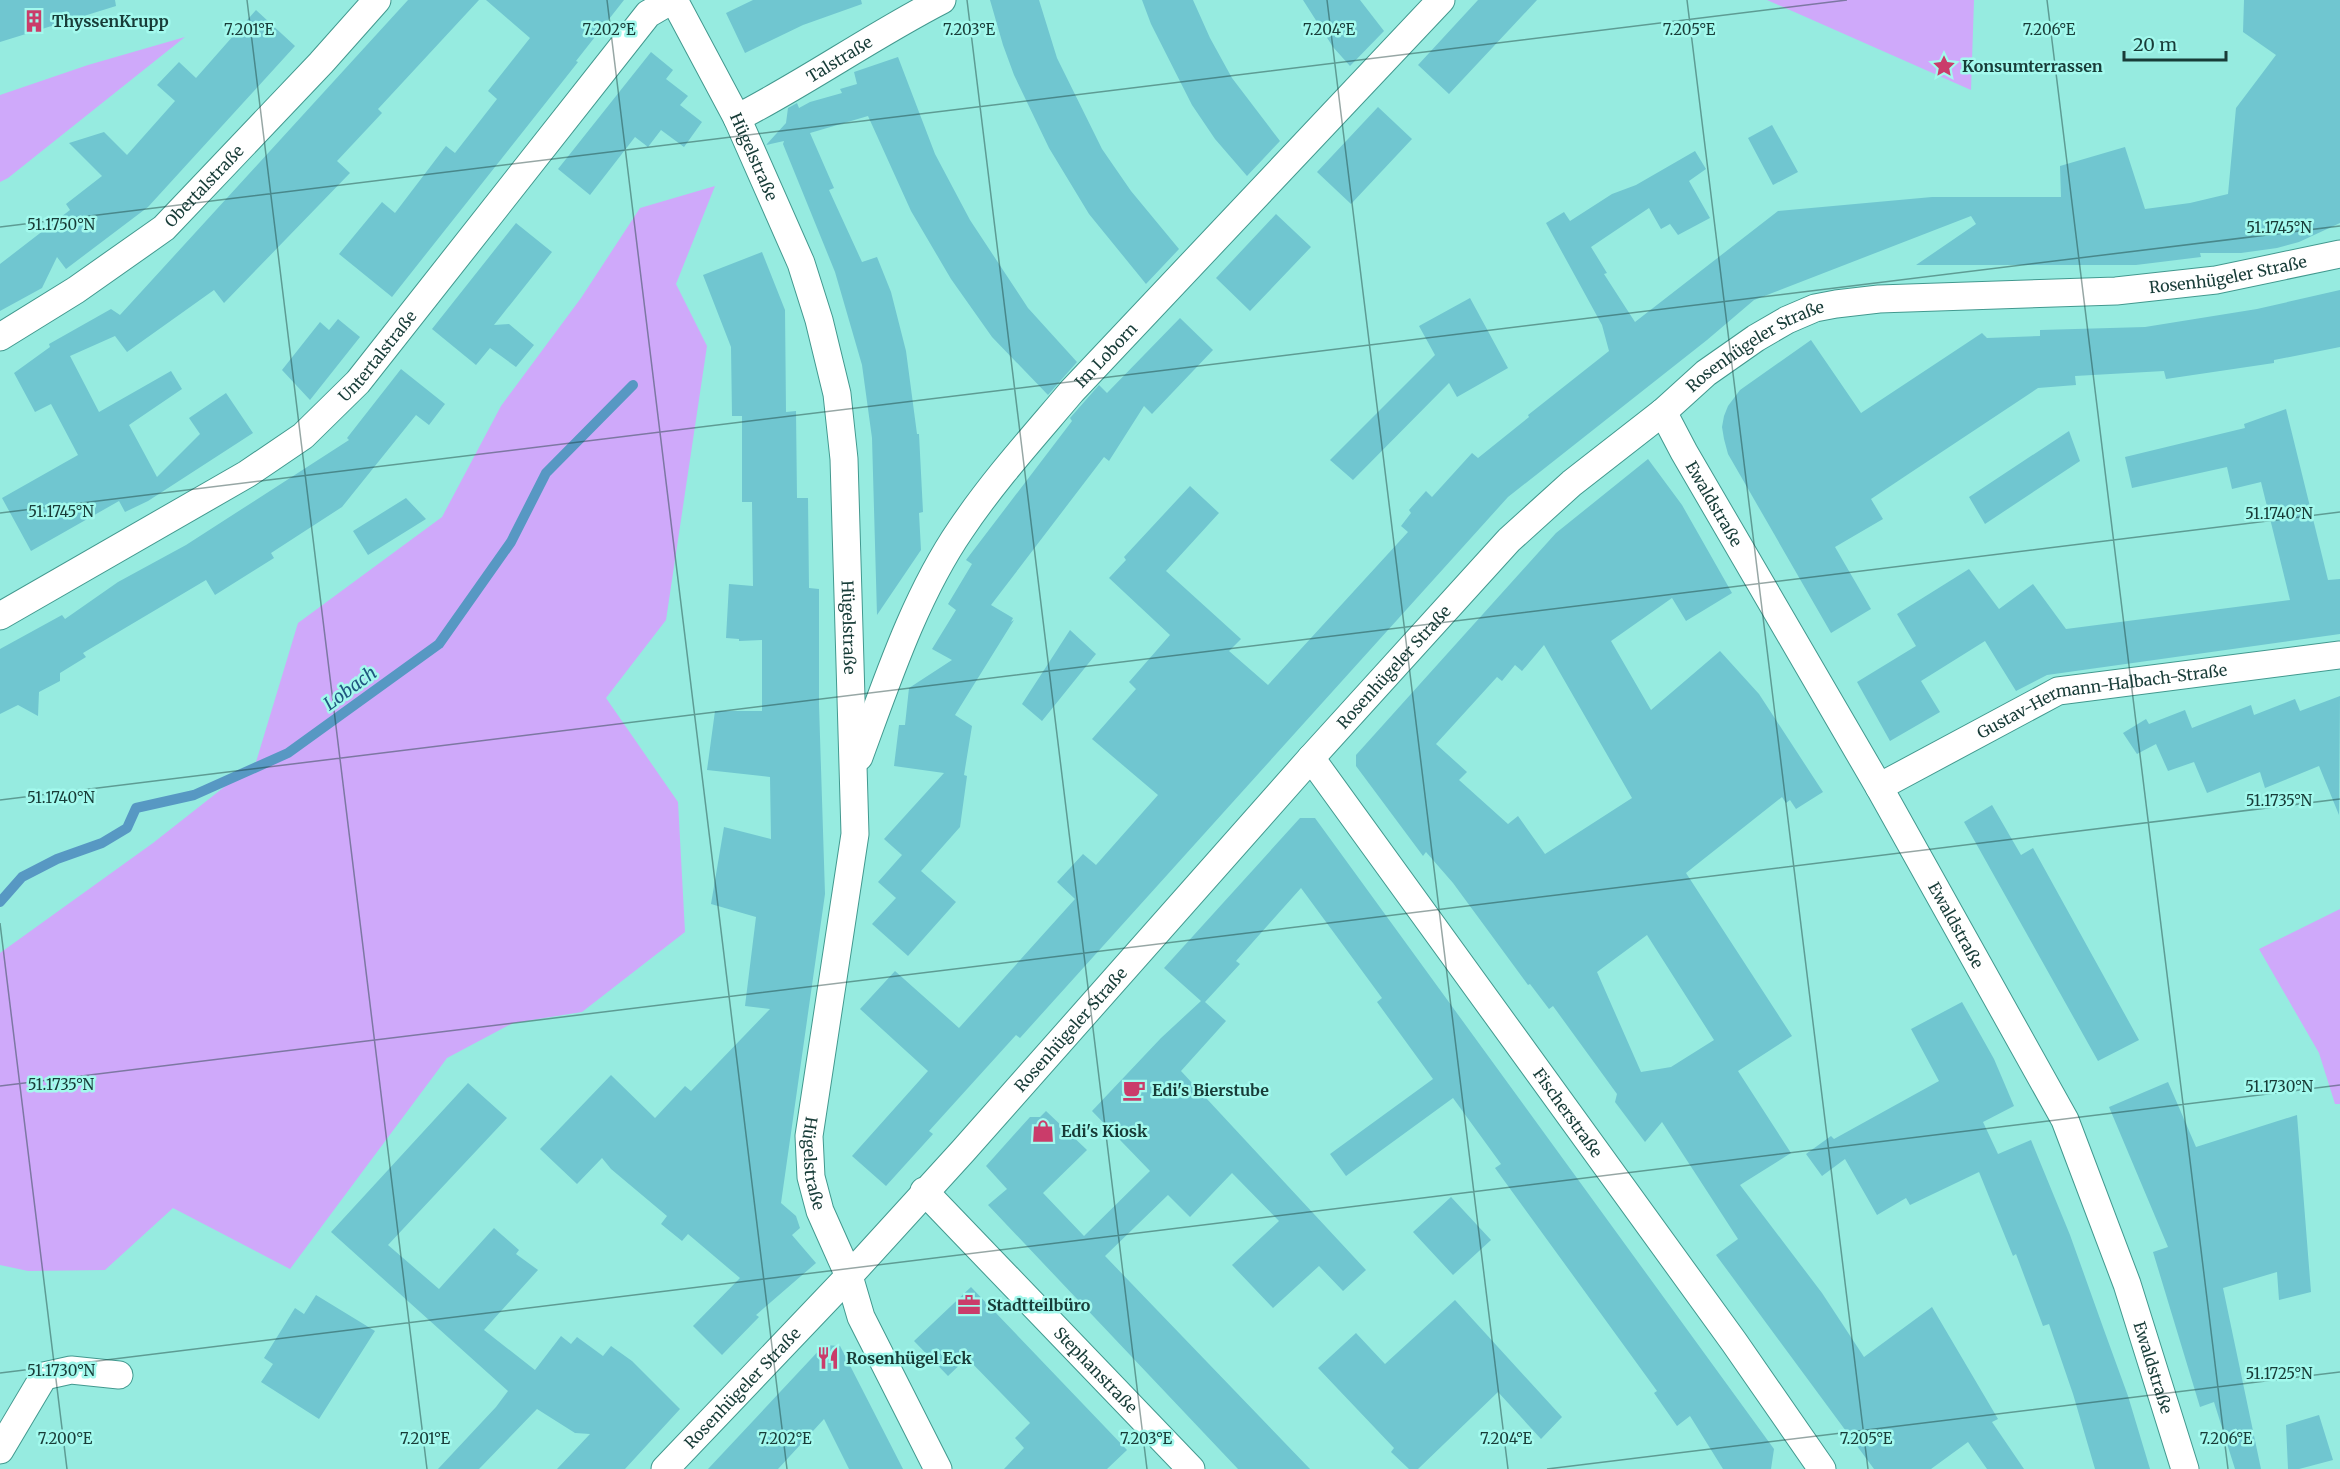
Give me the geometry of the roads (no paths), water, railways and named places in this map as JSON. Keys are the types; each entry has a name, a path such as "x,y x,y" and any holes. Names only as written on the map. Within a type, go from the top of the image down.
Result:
{"street":[{"name":"Obertalstraße","path":"0,337 76,290 164,228 321,63 377,0"},
{"name":"Hügelstraße","path":"673,0 737,118 801,263 819,320 837,394 844,459 855,767 855,834 809,1136 811,1177 820,1211 849,1276 861,1317 938,1469"},
{"name":"Untertalstraße","path":"0,616 247,474 303,436 357,382 648,14 673,0"},
{"name":"Talstraße","path":"737,118 789,91 906,19 942,0"},
{"name":"Im Loborn","path":"855,767 920,600 967,520 1072,391 1441,0"},
{"name":"Rosenhügeler Straße","path":"665,1469 849,1276 924,1191 963,1151 1311,758 1509,540 1572,483 1663,412 1706,373 1756,338 1787,320 1815,308 1879,299 2116,291 2216,280 2340,254"},
{"name":"Ewaldstraße","path":"1663,412 1879,787 2065,1120 2127,1284 2185,1469"},
{"name":"Gustav-Hermann-Halbach-Straße","path":"1879,787 2058,691 2340,655"},
{"name":"Fischerstraße","path":"1311,758 1720,1323 1818,1467"},
{"name":"Stephanstraße","path":"924,1191 1191,1469"},
{"path":"0,1450 44,1376 71,1370 119,1375"}],"waterway":[{"name":"Lobach","path":"0,902 22,877 57,859 102,843 127,828 136,808 194,795 288,753 439,644 511,542 546,473 633,385"}],"place":[{"name":"ThyssenKrupp","path":"34,21"},
{"name":"Konsumterrassen","path":"1944,66"},
{"name":"Edi's Bierstube","path":"1134,1090"},
{"name":"Edi's Kiosk","path":"1043,1131"},
{"name":"Stadtteilbüro","path":"969,1305"},
{"name":"Rosenhügel Eck","path":"828,1358"}]}
